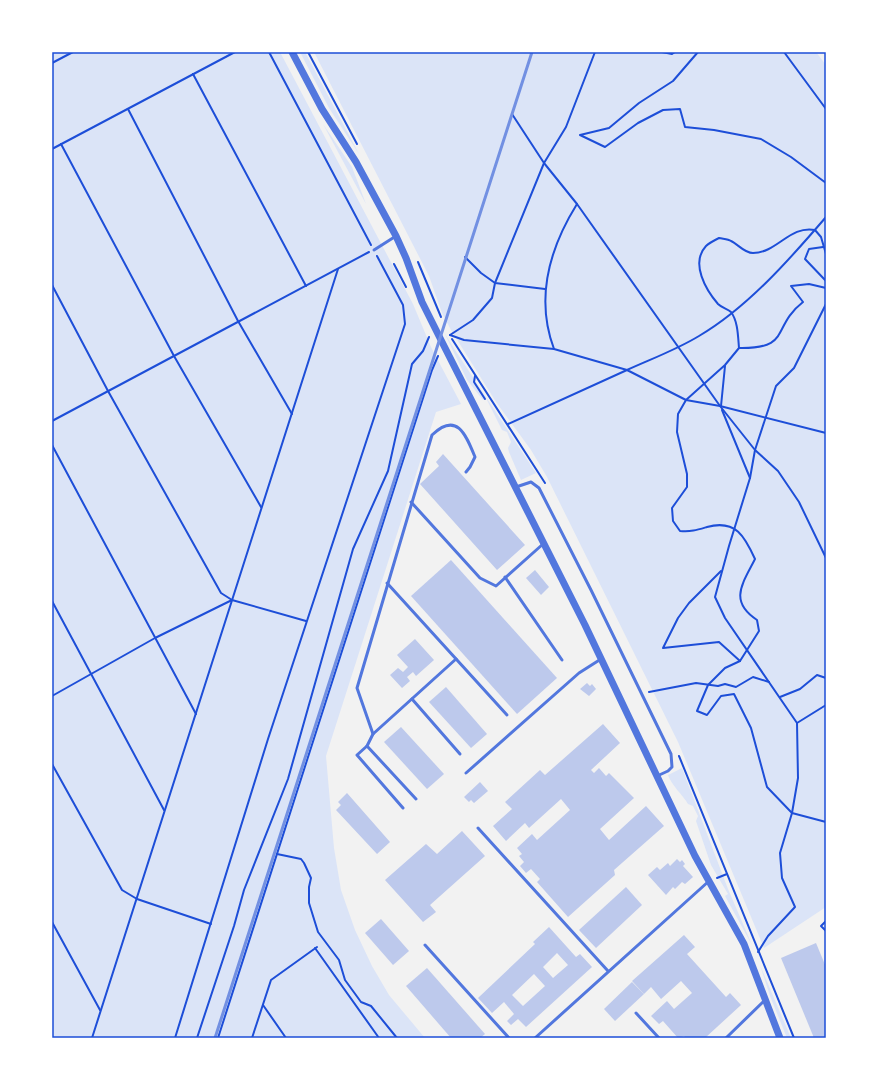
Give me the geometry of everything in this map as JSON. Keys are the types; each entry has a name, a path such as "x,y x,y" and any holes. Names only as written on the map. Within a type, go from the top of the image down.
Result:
{"street":[{"path":"292,52 322,109 356,162 396,236 406,258 422,302 601,659 709,881 744,944 780,1038"}],"lane":[{"path":"374,250 396,236"},
{"path":"373,734 357,688 432,435 439,428 446,425 454,425 462,430 467,436 475,457 466,472"},
{"path":"515,487 531,482 539,488 601,609 671,754 672,766 668,771 657,776"},
{"path":"411,502 480,578 496,586 543,544"},
{"path":"505,577 562,660"},
{"path":"387,583 507,715"},
{"path":"403,808 357,754 367,746 373,734 456,659"},
{"path":"466,773 579,674 601,659"},
{"path":"412,699 460,754"},
{"path":"367,746 416,799"},
{"path":"478,828 608,971"},
{"path":"535,1038 709,881"},
{"path":"425,945 508,1038"},
{"path":"726,1038 765,1000"},
{"path":"636,1013 659,1038"}],"path":[{"path":"52,63 73,52"},
{"path":"52,149 235,52"},
{"path":"175,1038 268,739 405,324 403,305 269,52"},
{"path":"308,52 358,146"},
{"path":"595,52 566,127 544,163 495,283 492,298 473,320 450,335 464,340 554,349 627,370 686,400 720,406 826,433"},
{"path":"662,52 672,54 675,52"},
{"path":"698,52 673,81 640,103 609,128 580,135 605,146 638,123 663,110 680,109 684,127 714,130 761,139 791,157 826,183"},
{"path":"784,52 826,109"},
{"path":"193,74 306,286"},
{"path":"128,109 238,322 292,414"},
{"path":"512,114 544,163 577,204 720,406 755,450 778,471 800,502 826,558"},
{"path":"61,144 174,356 262,508"},
{"path":"554,349 547,331 544,314 545,289 558,237 577,204"},
{"path":"508,424 700,336 731,312 785,262 826,217"},
{"path":"826,254 821,237 815,230 806,228 793,233 763,251 752,253 743,250 731,241 719,238 706,245 700,254 699,266 703,282 720,306 731,312 738,331 738,348 725,365 686,400 678,414 677,432 687,474 687,487 672,508 673,522 680,531 691,532 709,526 720,525 735,527 747,540 755,559 739,593 742,606 746,613 757,620 759,631 740,661 724,668 708,685 697,711 707,715 721,696 734,694 751,728 767,787 792,814 826,822"},
{"path":"823,247 808,249 805,258 826,281"},
{"path":"52,421 374,250"},
{"path":"465,257 481,273 495,283 545,289"},
{"path":"92,1038 338,269"},
{"path":"738,348 758,349 770,345 777,338 794,310 804,302 791,286 809,284 826,288"},
{"path":"52,285 108,391 221,593 232,600 307,621"},
{"path":"758,952 768,936 795,907 782,878 780,853 792,814 798,778 797,723 725,618 716,597 722,570 750,478 755,450 776,386 794,368 826,304"},
{"path":"197,1038 234,926 244,890 288,779 353,549 388,470 412,364 423,351 430,337"},
{"path":"218,1038 400,467 432,370 439,356"},
{"path":"725,365 720,406 750,478"},
{"path":"475,376 474,382 485,399"},
{"path":"52,444 196,714"},
{"path":"722,570 689,604 678,618 663,648 719,642 740,661"},
{"path":"52,696 155,638 232,600"},
{"path":"52,601 164,810"},
{"path":"780,697 800,689 817,675 826,678"},
{"path":"648,692 696,683 718,686 725,684 736,687 753,677 770,682"},
{"path":"797,723 826,705"},
{"path":"52,764 122,890 137,899 211,924"},
{"path":"277,854 301,860 304,863 311,878 309,887 309,903 318,932 339,960 345,980 361,1002 370,1006 397,1038"},
{"path":"826,921 821,926 826,931"},
{"path":"52,922 100,1011"},
{"path":"252,1038 271,980 316,948 379,1038"},
{"path":"262,1005 286,1038"}],"shaded area":[{"path":"52,52 280,52 413,304 431,347 461,404 436,412 326,756 334,848 341,890 355,930 372,966 389,995 425,1038 52,1038"},
{"path":"300,52 305,52 359,154 329,108"},
{"path":"314,52 816,52 826,65 826,907 764,948 678,742 547,477 531,450 496,402 451,330 442,313 429,276"},
{"path":"323,124 352,167 366,204"},
{"path":"444,332 536,473 521,480 509,452 508,448 511,442 507,432 502,430 486,398 483,400 467,380"},
{"path":"682,768 728,889 752,945 725,896 728,894 711,865 696,821 698,816 693,806 688,804 672,783 668,775"},
{"path":"760,965 791,1038 787,1038 770,996"}],"building":[{"path":"443,454 525,545 497,570 420,484 439,466 436,462"},
{"path":"451,560 557,678 517,714 411,596"},
{"path":"535,570 549,587 541,595 526,578"},
{"path":"415,639 434,660 416,676 413,672 407,677 410,681 402,688 390,675 398,668 403,672 408,667 397,655"},
{"path":"587,683 590,686 592,684 596,689 589,696 580,689"},
{"path":"446,687 487,734 471,748 429,702"},
{"path":"603,724 620,743 591,770 594,773 599,768 606,776 609,773 634,798 600,829 609,840 646,806 664,826 614,870 615,875 568,917 537,882 540,879 531,869 526,873 520,866 524,862 519,856 522,854 517,848 532,834 537,840 570,810 561,799 529,828 525,823 506,841 493,826 512,809 505,802 540,770 545,775"},
{"path":"401,727 444,774 427,789 384,742"},
{"path":"480,782 488,791 474,803 471,800 469,802 464,797"},
{"path":"347,793 390,842 377,854 336,810 341,805 338,802"},
{"path":"462,831 485,856 430,905 436,912 423,922 385,880 426,844 437,854"},
{"path":"677,859 680,862 682,860 685,864 683,866 693,877 685,884 682,882 675,889 673,887 666,895 648,875 657,867 660,870 668,863 670,866"},
{"path":"626,887 642,905 596,948 579,930"},
{"path":"381,919 409,951 393,965 365,933"},
{"path":"549,927 576,957 580,954 592,967 526,1027 518,1019 511,1025 507,1021 514,1014 504,1002 492,1013 478,998 535,944 533,942","holes":["557,953 568,965 553,978 543,967","534,974 545,986 523,1006 512,995"]},
{"path":"684,935 695,947 687,954 726,997 730,993 741,1005 705,1038 686,1038 684,1036 678,1038 663,1021 659,1024 651,1016 667,1001 674,1009 692,993 681,981 661,999 651,987 644,994 632,981"},
{"path":"816,943 826,967 826,1038 814,1038 781,958"},
{"path":"427,968 485,1034 480,1038 451,1038 406,986"},
{"path":"632,982 644,994 615,1021 604,1009"}],"railway":[{"path":"215,1038 532,52"}]}
